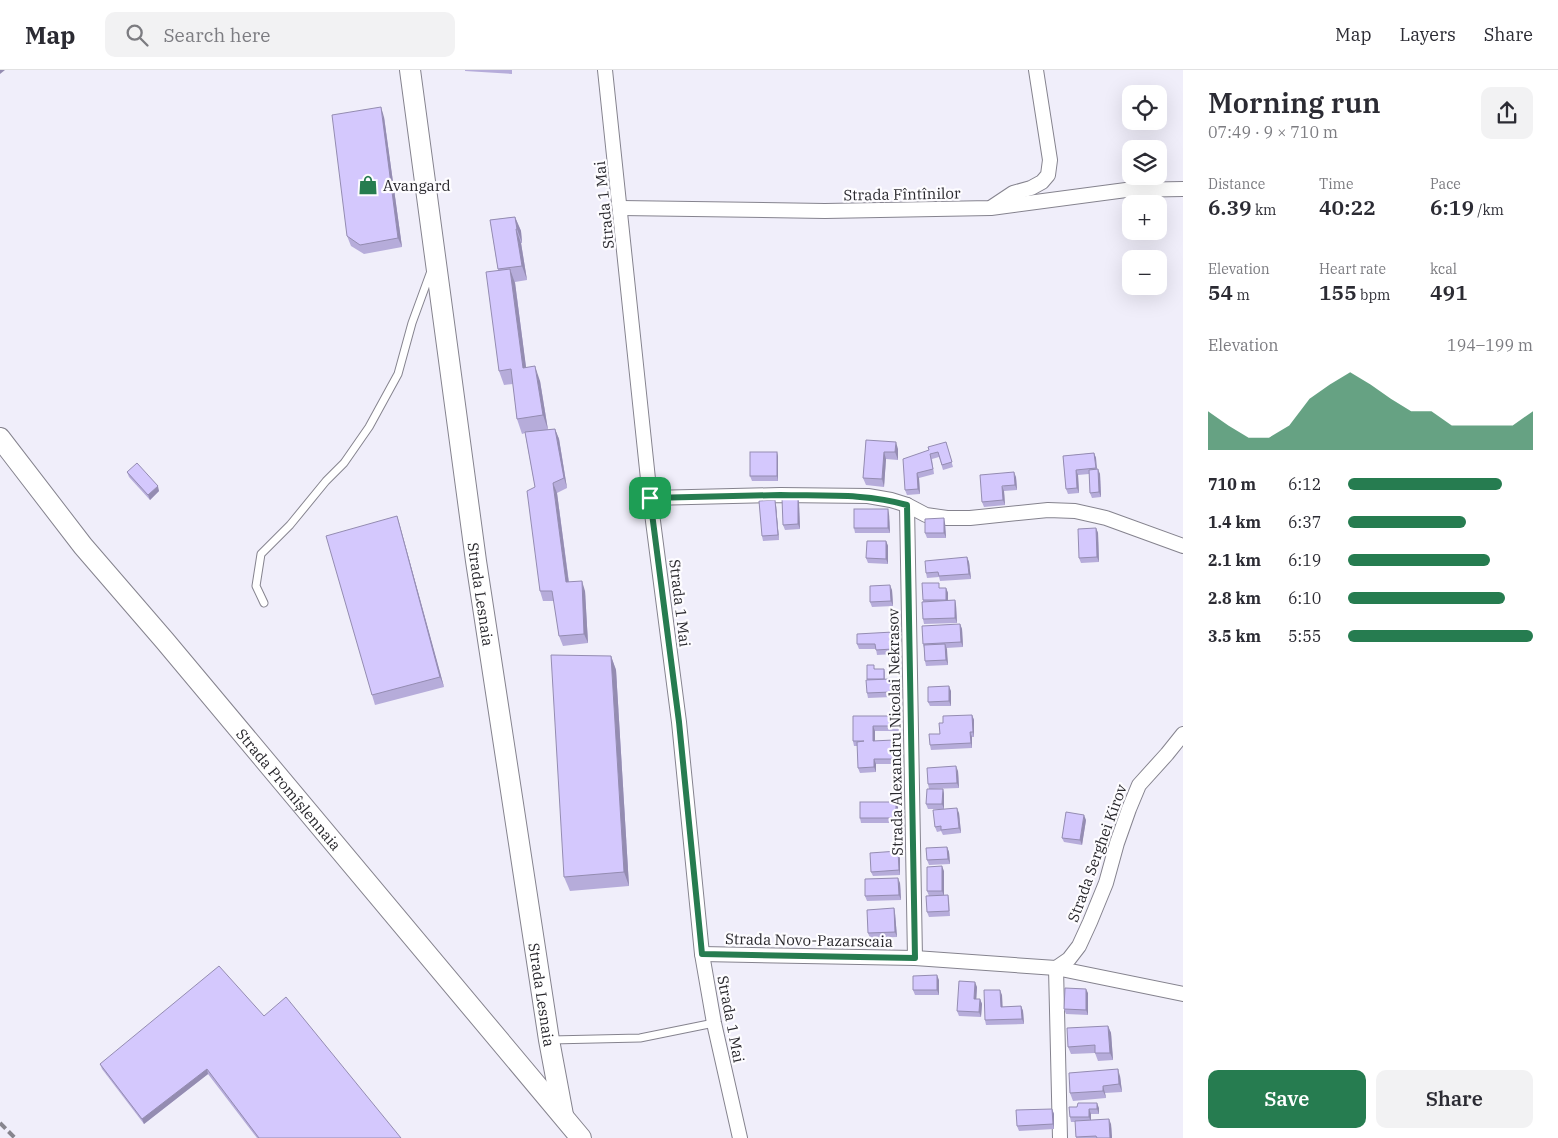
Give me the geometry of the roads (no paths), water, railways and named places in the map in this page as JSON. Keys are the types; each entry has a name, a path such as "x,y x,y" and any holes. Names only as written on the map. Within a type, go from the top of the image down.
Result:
{"street":[{"name":"Strada Lesnaia","path":"410,70 476,561 549,1040 563,1115"},
{"name":"Strada 1 Mai","path":"605,70 650,498 679,722 702,954 714,1023 740,1138"},
{"path":"991,208 1012,193 1032,188 1042,182 1048,175 1050,160 1036,70"},
{"name":"Strada Fîntînilor","path":"621,208 816,211 991,208 1126,190 1183,189"},
{"name":"Strada Promîșlennaia","path":"0,438 83,546 165,640 581,1138"},
{"path":"650,498 780,495 868,496 907,505 926,515 947,518 970,518 1048,510 1076,511 1106,518 1183,546"},
{"name":"Strada Alexandru Nicolai Nekrasov","path":"907,505 915,958"},
{"name":"Strada Serghei Kirov","path":"1056,968 1074,953 1090,922 1106,884 1117,843 1139,785 1183,734"},
{"name":"Strada Novo-Pazarscaia","path":"702,954 915,958 1056,968 1183,994"},
{"path":"1056,968 1060,1138"}],"lane":[{"path":"264,603 256,586 261,554 290,525 326,481 344,463 368,427 398,374 412,323 436,259"},
{"path":"549,1040 640,1038 714,1023"}],"railway":[{"path":"0,1123 15,1138"}],"place":[{"name":"Avangard","path":"368,185"}]}
